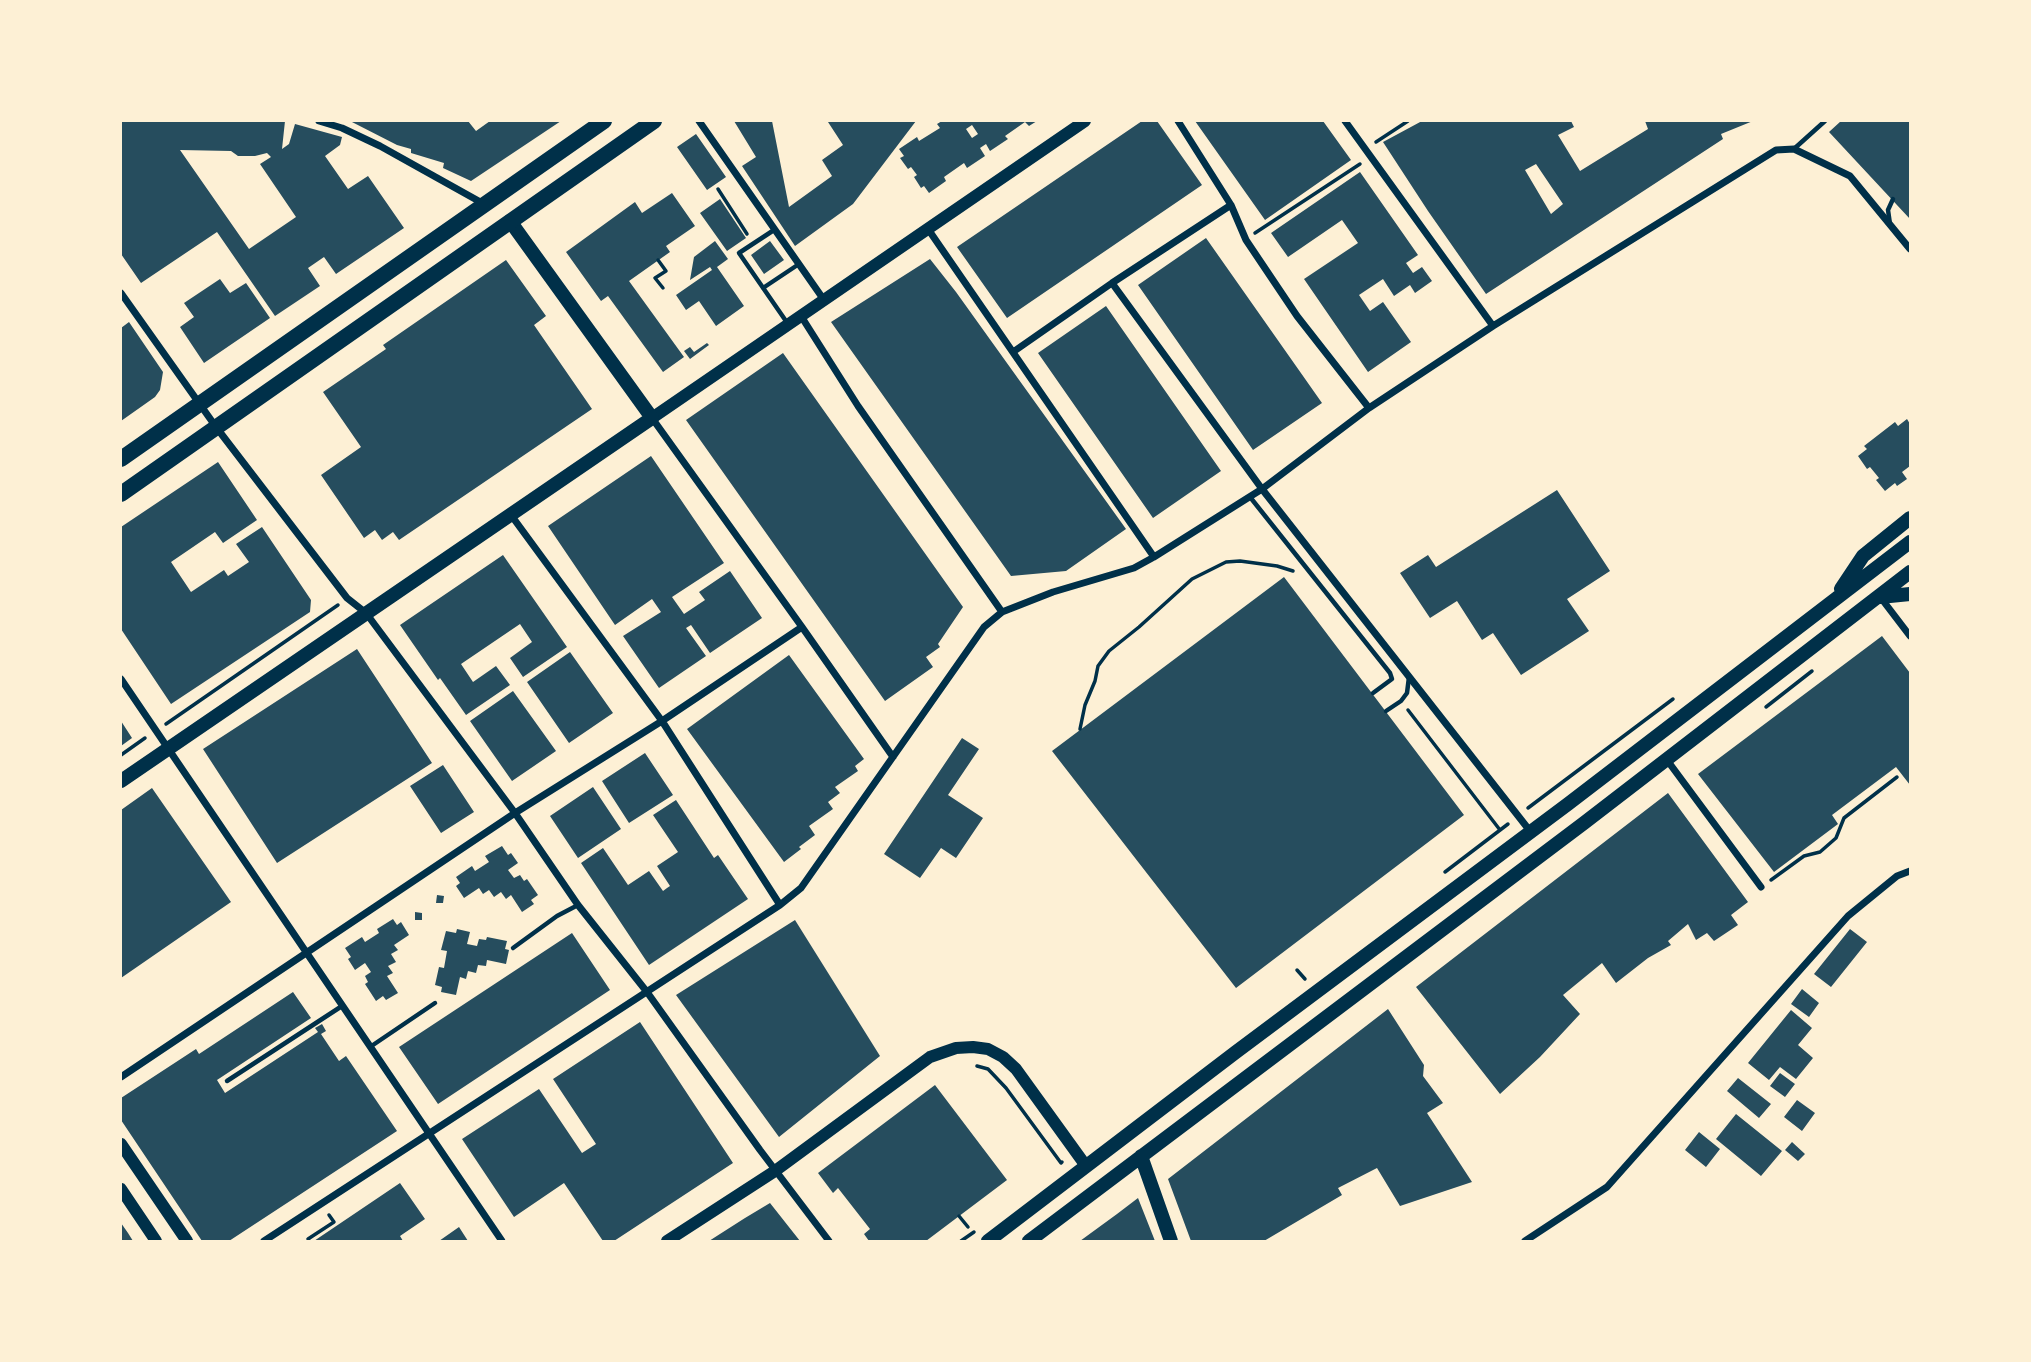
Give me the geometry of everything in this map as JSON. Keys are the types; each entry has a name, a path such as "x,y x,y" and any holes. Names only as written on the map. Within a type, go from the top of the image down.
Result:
{"main road":[{"path":"121,494 654,121"},
{"path":"121,459 598,123"},
{"path":"121,781 652,418 510,221"},
{"path":"1834,600 1863,556 1910,518"},
{"path":"988,1241 1910,542"},
{"path":"1028,1241 1415,951 1907,575"},
{"path":"1880,597 1910,594"},
{"path":"1141,1156 1171,1241"}],"street":[{"path":"319,121 342,128 380,146 485,205"},
{"path":"699,121 824,300"},
{"path":"893,757 652,418 1085,121"},
{"path":"1178,121 1231,205 1246,240 1297,316 1369,408"},
{"path":"1345,121 1493,326"},
{"path":"264,1241 780,905 801,888 984,626 1002,612 1053,592 1134,568 1262,489 1369,408 1493,326 1776,150 1794,149 1850,176 1910,249"},
{"path":"1013,352 1231,205"},
{"path":"928,229 1154,556"},
{"path":"1112,283 1262,489 1530,831"},
{"path":"121,293 216,428 347,598 366,613 514,813 578,905 647,992 775,1171 829,1241"},
{"path":"801,316 858,406 1002,612"},
{"path":"511,515 662,721 780,905"},
{"path":"1880,597 1910,636"},
{"path":"121,1077 514,813 662,721 802,627"},
{"path":"121,679 502,1241"},
{"path":"1666,759 1761,887"},
{"path":"1525,1241 1607,1187 1848,916 1896,876 1910,871"},
{"path":"667,1241 775,1171 930,1056 956,1048 988,1049 1003,1057 1016,1069 1086,1166"},
{"path":"121,1144 187,1241"},
{"path":"121,1189 156,1241"}],"lane":[{"path":"1794,149 1825,121"},
{"path":"1890,225 1888,209 1893,199"},
{"path":"775,230 739,253 789,324"},
{"path":"763,288 799,264"},
{"path":"1250,497 1390,673 1392,679 1373,693"},
{"path":"1386,711 1401,701 1407,693 1409,676"},
{"path":"513,948 557,916 578,905"},
{"path":"370,1047 435,1003"},
{"path":"227,1081 342,1006"}],"path":[{"path":"1365,149 1408,121"},
{"path":"1246,240 1370,157"},
{"path":"718,188 754,243"},
{"path":"658,260 666,271 655,278 663,288"},
{"path":"1080,729 1098,666 1109,651 1192,579 1226,562 1240,561 1277,566 1298,573"},
{"path":"121,755 347,598"},
{"path":"1435,880 1681,694"},
{"path":"1761,887 1804,856 1820,852 1836,838 1844,818 1897,778"},
{"path":"973,1065 988,1069 1006,1088 1061,1163 1076,1151"},
{"path":"302,1231 308,1240 334,1222 328,1214"},
{"path":"959,1216 968,1227"}],"building":[{"path":"121,121 285,121 282,149 289,144 295,124 342,137 340,145 325,156 348,189 368,176 404,228 336,274 324,257 308,268 320,286 275,316 217,232 141,283 121,254","holes":["180,150 231,151 238,156 267,153 271,157 260,164 296,217 249,249"]},
{"path":"350,121 468,121 476,131 490,121 561,121 471,181 443,168 444,163 411,153 411,149 397,145"},
{"path":"734,121 772,121 789,207 832,176 822,160 843,145 828,122 916,121 853,204 795,246 742,166 756,157"},
{"path":"942,121 1037,121 1029,126 1025,122 1005,136 1008,139 990,151 986,144 980,148 985,156 967,168 964,163 944,177 946,181 929,193 924,186 921,188 914,177 917,175 911,167 908,169 900,158 904,156 899,149 917,137 919,141 940,128 937,124","holes":["972,125 978,134 972,138 966,129"]},
{"path":"1142,121 1157,121 1202,185 1007,318 957,247"},
{"path":"1195,121 1323,121 1351,160 1265,220"},
{"path":"1422,121 1571,121 1574,127 1558,135 1580,171 1648,129 1645,121 1753,121 1721,134 1723,139 1486,294 1383,142","holes":["1536,164 1563,204 1551,214 1525,170"]},
{"path":"1841,121 1910,121 1910,219 1829,132"},
{"path":"696,134 726,177 707,190 677,147"},
{"path":"1360,172 1418,255 1406,263 1413,273 1422,267 1432,281 1415,293 1410,285 1394,296 1383,279 1359,295 1370,311 1383,302 1411,342 1368,372 1304,279 1358,243 1342,220 1288,257 1271,233"},
{"path":"672,193 695,226 666,246 670,252 629,281 684,357 663,372 608,296 601,301 566,252 635,202 642,213"},
{"path":"720,199 746,238 727,251 700,213"},
{"path":"1206,238 1322,403 1253,450 1138,285"},
{"path":"715,241 728,259 717,267 744,306 716,326 699,301 686,310 676,295 712,270 710,267 690,280 694,257"},
{"path":"770,241 784,260 764,274 751,255"},
{"path":"930,259 1126,529 1066,571 1011,576 831,322"},
{"path":"506,260 546,316 534,325 592,409 399,540 393,532 382,540 375,530 364,538 321,475 361,447 323,392 386,349 383,345"},
{"path":"220,279 230,293 246,283 270,318 204,363 180,327 194,317 184,303"},
{"path":"1106,306 1221,471 1153,518 1038,353"},
{"path":"129,322 163,372 160,390 155,397 121,421 121,328"},
{"path":"707,343 709,345 690,359 684,351 690,347 694,352"},
{"path":"783,353 963,607 938,644 940,647 926,657 933,667 885,701 686,420"},
{"path":"1907,419 1910,424 1910,466 1902,472 1907,479 1897,486 1895,483 1885,491 1876,480 1879,478 1870,467 1867,469 1858,456 1867,449 1864,446 1895,422 1898,426"},
{"path":"651,456 724,563 672,597 684,614 705,600 699,592 730,571 762,618 710,653 691,625 686,628 706,656 659,688 623,636 661,612 652,599 615,625 548,526"},
{"path":"218,462 257,520 223,543 215,532 171,562 191,592 224,570 228,576 249,562 236,544 262,527 311,600 310,612 171,704 121,629 121,527"},
{"path":"1557,490 1610,571 1567,599 1589,631 1521,675 1493,633 1482,640 1457,601 1430,618 1400,573 1428,555 1436,567"},
{"path":"503,555 567,647 523,677 510,658 532,642 520,624 461,664 473,682 496,666 510,685 466,715 400,625"},
{"path":"1284,577 1464,815 1236,988 1052,751"},
{"path":"1882,636 1910,673 1910,785 1896,767 1832,815 1838,824 1774,872 1698,774"},
{"path":"357,649 432,763 277,863 203,749"},
{"path":"570,652 613,713 569,743 527,682"},
{"path":"789,655 864,759 855,766 858,771 835,787 840,793 828,802 833,809 809,826 815,835 784,862 687,729"},
{"path":"513,691 556,751 512,781 470,721"},
{"path":"121,721 132,738 121,746"},
{"path":"962,738 979,749 948,795 983,818 956,858 941,848 920,878 884,854"},
{"path":"645,753 673,795 629,823 602,781"},
{"path":"443,765 474,812 441,833 410,786"},
{"path":"593,787 621,829 578,858 550,816"},
{"path":"152,788 231,902 121,978 121,810"},
{"path":"1668,793 1748,902 1731,915 1738,925 1714,941 1707,933 1696,940 1688,924 1668,941 1671,945 1648,958 1616,983 1602,963 1563,995 1580,1014 1540,1057 1500,1094 1416,987"},
{"path":"676,800 714,858 718,855 748,899 649,965 581,863 603,848 628,885 649,871 663,891 670,886 657,866 678,852 653,815"},
{"path":"502,846 518,863 508,870 514,878 520,875 524,881 527,879 538,895 531,900 534,904 522,912 511,895 506,899 501,892 494,897 489,890 483,894 479,888 464,898 456,886 460,883 456,877 472,866 475,871 489,862 485,856"},
{"path":"437,895 444,896 443,903 436,903"},
{"path":"415,912 422,913 422,920 415,920"},
{"path":"393,919 397,925 401,922 409,935 394,945 398,950 391,954 396,962 388,966 393,973 387,976 398,993 386,1000 383,996 376,1001 365,984 368,982 365,976 371,972 365,963 355,970 345,948 362,937 365,942 379,933 377,929"},
{"path":"795,920 880,1056 779,1137 676,995"},
{"path":"457,929 470,932 467,944 477,946 479,939 486,940 487,937 507,941 505,949 509,950 506,964 487,960 486,966 478,965 476,973 468,971 466,979 460,977 456,995 441,992 442,987 435,985 439,967 444,968 447,951 441,950 446,931 456,933"},
{"path":"1850,929 1867,942 1831,987 1814,974"},
{"path":"572,933 610,990 438,1104 399,1047"},
{"path":"1802,989 1819,1003 1809,1017 1791,1004"},
{"path":"293,992 311,1018 217,1080 225,1093 318,1032 315,1028 322,1024 326,1031 321,1034 339,1061 346,1056 397,1131 229,1241 202,1241 121,1120 121,1098 196,1049 199,1054"},
{"path":"1388,1009 1424,1065 1423,1076 1443,1103 1427,1113 1472,1182 1400,1206 1377,1168 1338,1188 1342,1195 1264,1241 1191,1241 1168,1179"},
{"path":"1791,1010 1812,1028 1798,1045 1813,1058 1796,1079 1780,1067 1769,1080 1748,1063"},
{"path":"640,1022 733,1163 614,1241 603,1241 564,1183 514,1217 462,1139 539,1089 582,1153 596,1144 553,1079"},
{"path":"1780,1073 1795,1084 1785,1097 1770,1086"},
{"path":"1738,1078 1771,1104 1759,1118 1727,1091"},
{"path":"935,1085 1007,1180 926,1241 869,1241 864,1234 870,1229 838,1188 833,1193 818,1173"},
{"path":"1797,1100 1815,1113 1802,1131 1784,1117"},
{"path":"1736,1114 1782,1151 1761,1176 1716,1139"},
{"path":"1699,1132 1720,1149 1706,1167 1685,1150"},
{"path":"1792,1142 1805,1154 1798,1161 1785,1150"},
{"path":"400,1183 425,1219 400,1236 403,1241 314,1241"},
{"path":"1138,1198 1155,1241 1080,1241 1117,1214"},
{"path":"770,1203 800,1241 709,1241 745,1218"},
{"path":"121,1223 128,1233 133,1241 121,1241"},
{"path":"459,1227 468,1241 439,1241"}]}
